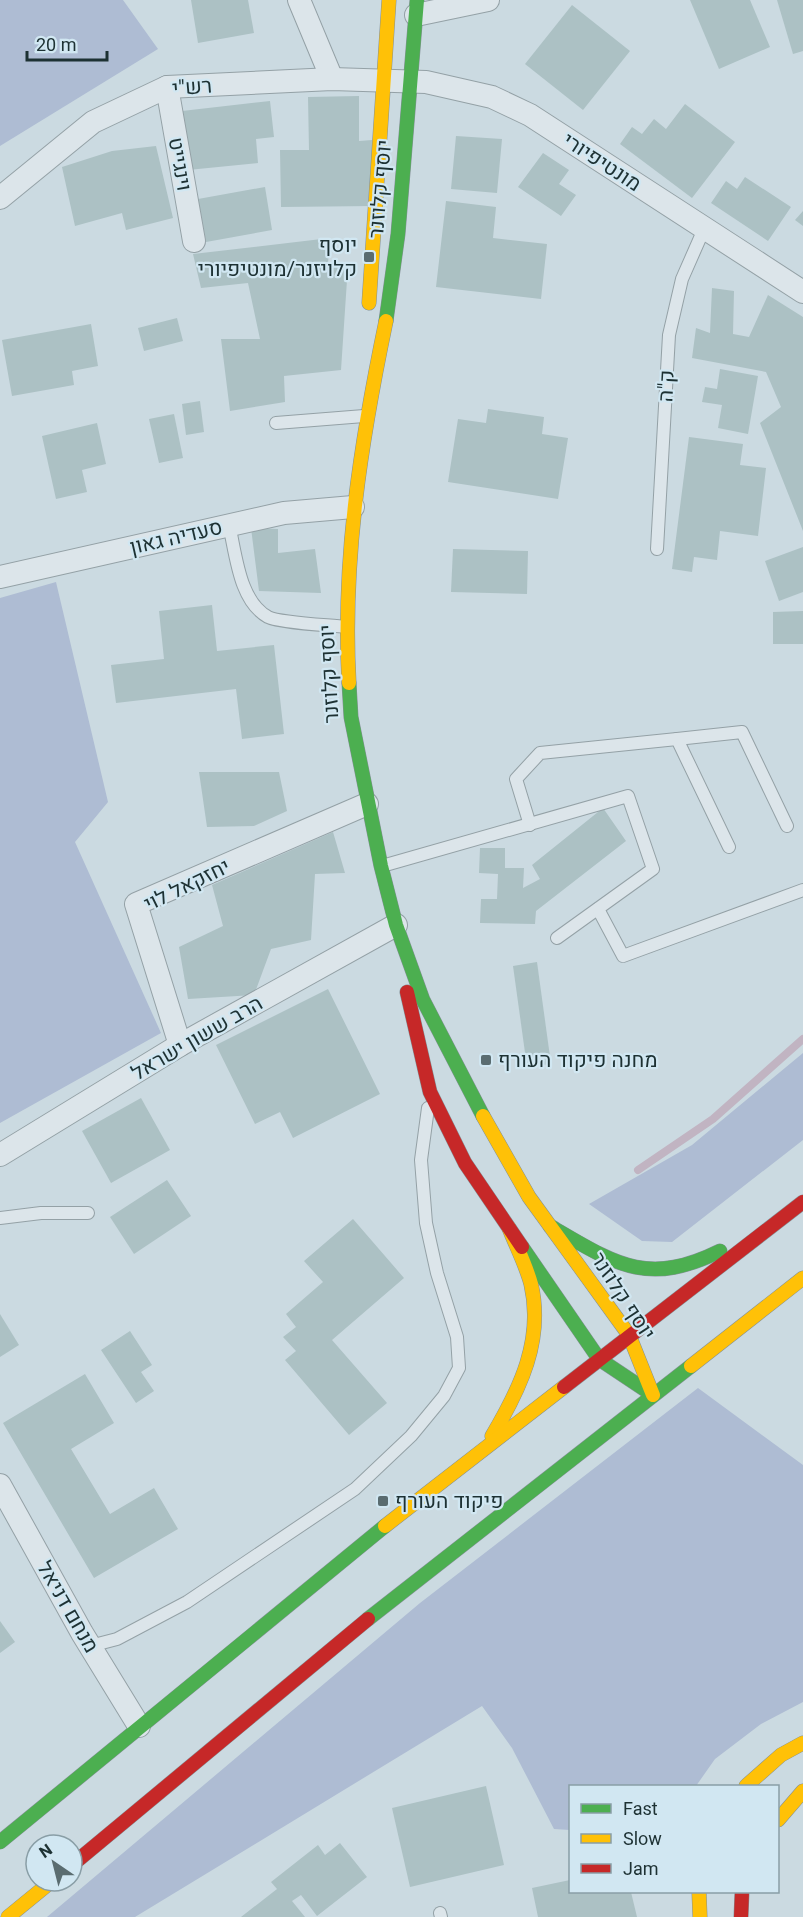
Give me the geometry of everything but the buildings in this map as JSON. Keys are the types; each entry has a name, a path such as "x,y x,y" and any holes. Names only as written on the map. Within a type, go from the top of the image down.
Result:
{"main road":[{"name":"יוסף קלוזנר","path":"368,314 389,0"},
{"name":"יוסף קלוזנר","path":"417,8 390,292 366,416 353,507 346,627 351,717 367,804 396,925 412,1022 430,1092 465,1163 599,1359 653,1395"},
{"name":"יוסף קלוזנר","path":"366,416 368,337"},
{"name":"יוסף קלוזנר","path":"396,925 423,1000 463,1081 529,1197 629,1335 653,1395"},
{"path":"550,1226 621,1264 642,1271 674,1270 709,1257 800,1204"},
{"path":"0,1842 346,1555 800,1204"},
{"path":"483,1450 512,1404 536,1340 536,1312 531,1283 509,1228"},
{"path":"84,1854 382,1608 803,1278"},
{"path":"747,1785 781,1755 803,1743"},
{"path":"779,1818 803,1791"},
{"path":"8,1917 37,1893"},
{"path":"699,1893 700,1917"},
{"path":"741,1917 742,1893"}],"street":[{"path":"299,0 332,79"},
{"path":"417,8 488,0"},
{"name":"רש\"י","path":"0,198 93,122 167,87 332,79 383,79"},
{"name":"מונטיפיורי","path":"383,79 456,87 483,94 530,115 803,292"},
{"name":"וינגייט","path":"167,87 194,241"},
{"name":"סעדיה גאון","path":"0,577 284,513 353,507"},
{"name":"יחזקאל לוי","path":"180,1046 136,904 367,804"},
{"name":"הרב ששון ישראל","path":"0,1155 180,1046 396,925"},
{"name":"מנחם דניאל","path":"0,1485 82,1633 140,1726"}],"lane":[{"name":"ק\"ה","path":"657,549 669,335 682,279 704,229"},
{"path":"276,423 366,416"},
{"path":"229,525 246,591 254,606 269,618 346,627"},
{"path":"530,825 516,779 540,753 742,732 787,826"},
{"path":"677,739 729,847"},
{"path":"381,866 628,796 653,869 557,938"},
{"path":"598,909 623,956 803,890"},
{"path":"82,1633 94,1646 117,1639 187,1602 281,1541 355,1490 411,1436 444,1396 459,1368 457,1338 437,1273 426,1222 421,1160 430,1092"},
{"path":"0,1218 88,1213"}],"shaded area":[{"path":"0,0 123,0 158,49 0,146"},
{"path":"56,582 108,802 75,842 161,1033 0,1123 0,598"},
{"path":"803,1053 803,1140 672,1242 642,1241 589,1204 692,1145"},
{"path":"698,1388 803,1465 803,1702 761,1724 715,1759 697,1785 569,1785 569,1830 554,1829 512,1748 482,1706 135,1917 47,1917 76,1893 84,1893 84,1886 420,1603"}],"waterway":[{"path":"638,1170 713,1119 803,1039"}],"traffic: fast":[{"path":"386,321 398,234 417,0"},
{"path":"349,683 351,717 381,866 396,925 423,1000 483,1116"},
{"path":"550,1226 613,1260 651,1269 672,1268 720,1251"},
{"path":"522,1247 599,1359 653,1395"},
{"path":"368,1619 691,1366"},
{"path":"0,1842 385,1526"}],"traffic: slow":[{"path":"369,303 389,0"},
{"path":"349,683 348,591 355,501 386,321"},
{"path":"483,1116 529,1197 629,1335 653,1395"},
{"path":"492,1436 520,1382 532,1344 534,1325 531,1284 509,1228"},
{"path":"691,1366 803,1278"},
{"path":"385,1526 564,1387"},
{"path":"747,1785 781,1755 803,1743"},
{"path":"779,1819 803,1791"},
{"path":"8,1917 37,1893"},
{"path":"699,1893 700,1917"}],"traffic: jam":[{"path":"407,992 430,1092 465,1163 522,1247"},
{"path":"564,1387 803,1202"},
{"path":"84,1855 368,1619"},
{"path":"741,1917 742,1893"}],"place":[{"name":"יוסף קלויזנר/מונטיפיורי","path":"369,257"},
{"name":"מחנה פיקוד העורף","path":"486,1060"},
{"name":"פיקוד העורף","path":"383,1501"}]}
